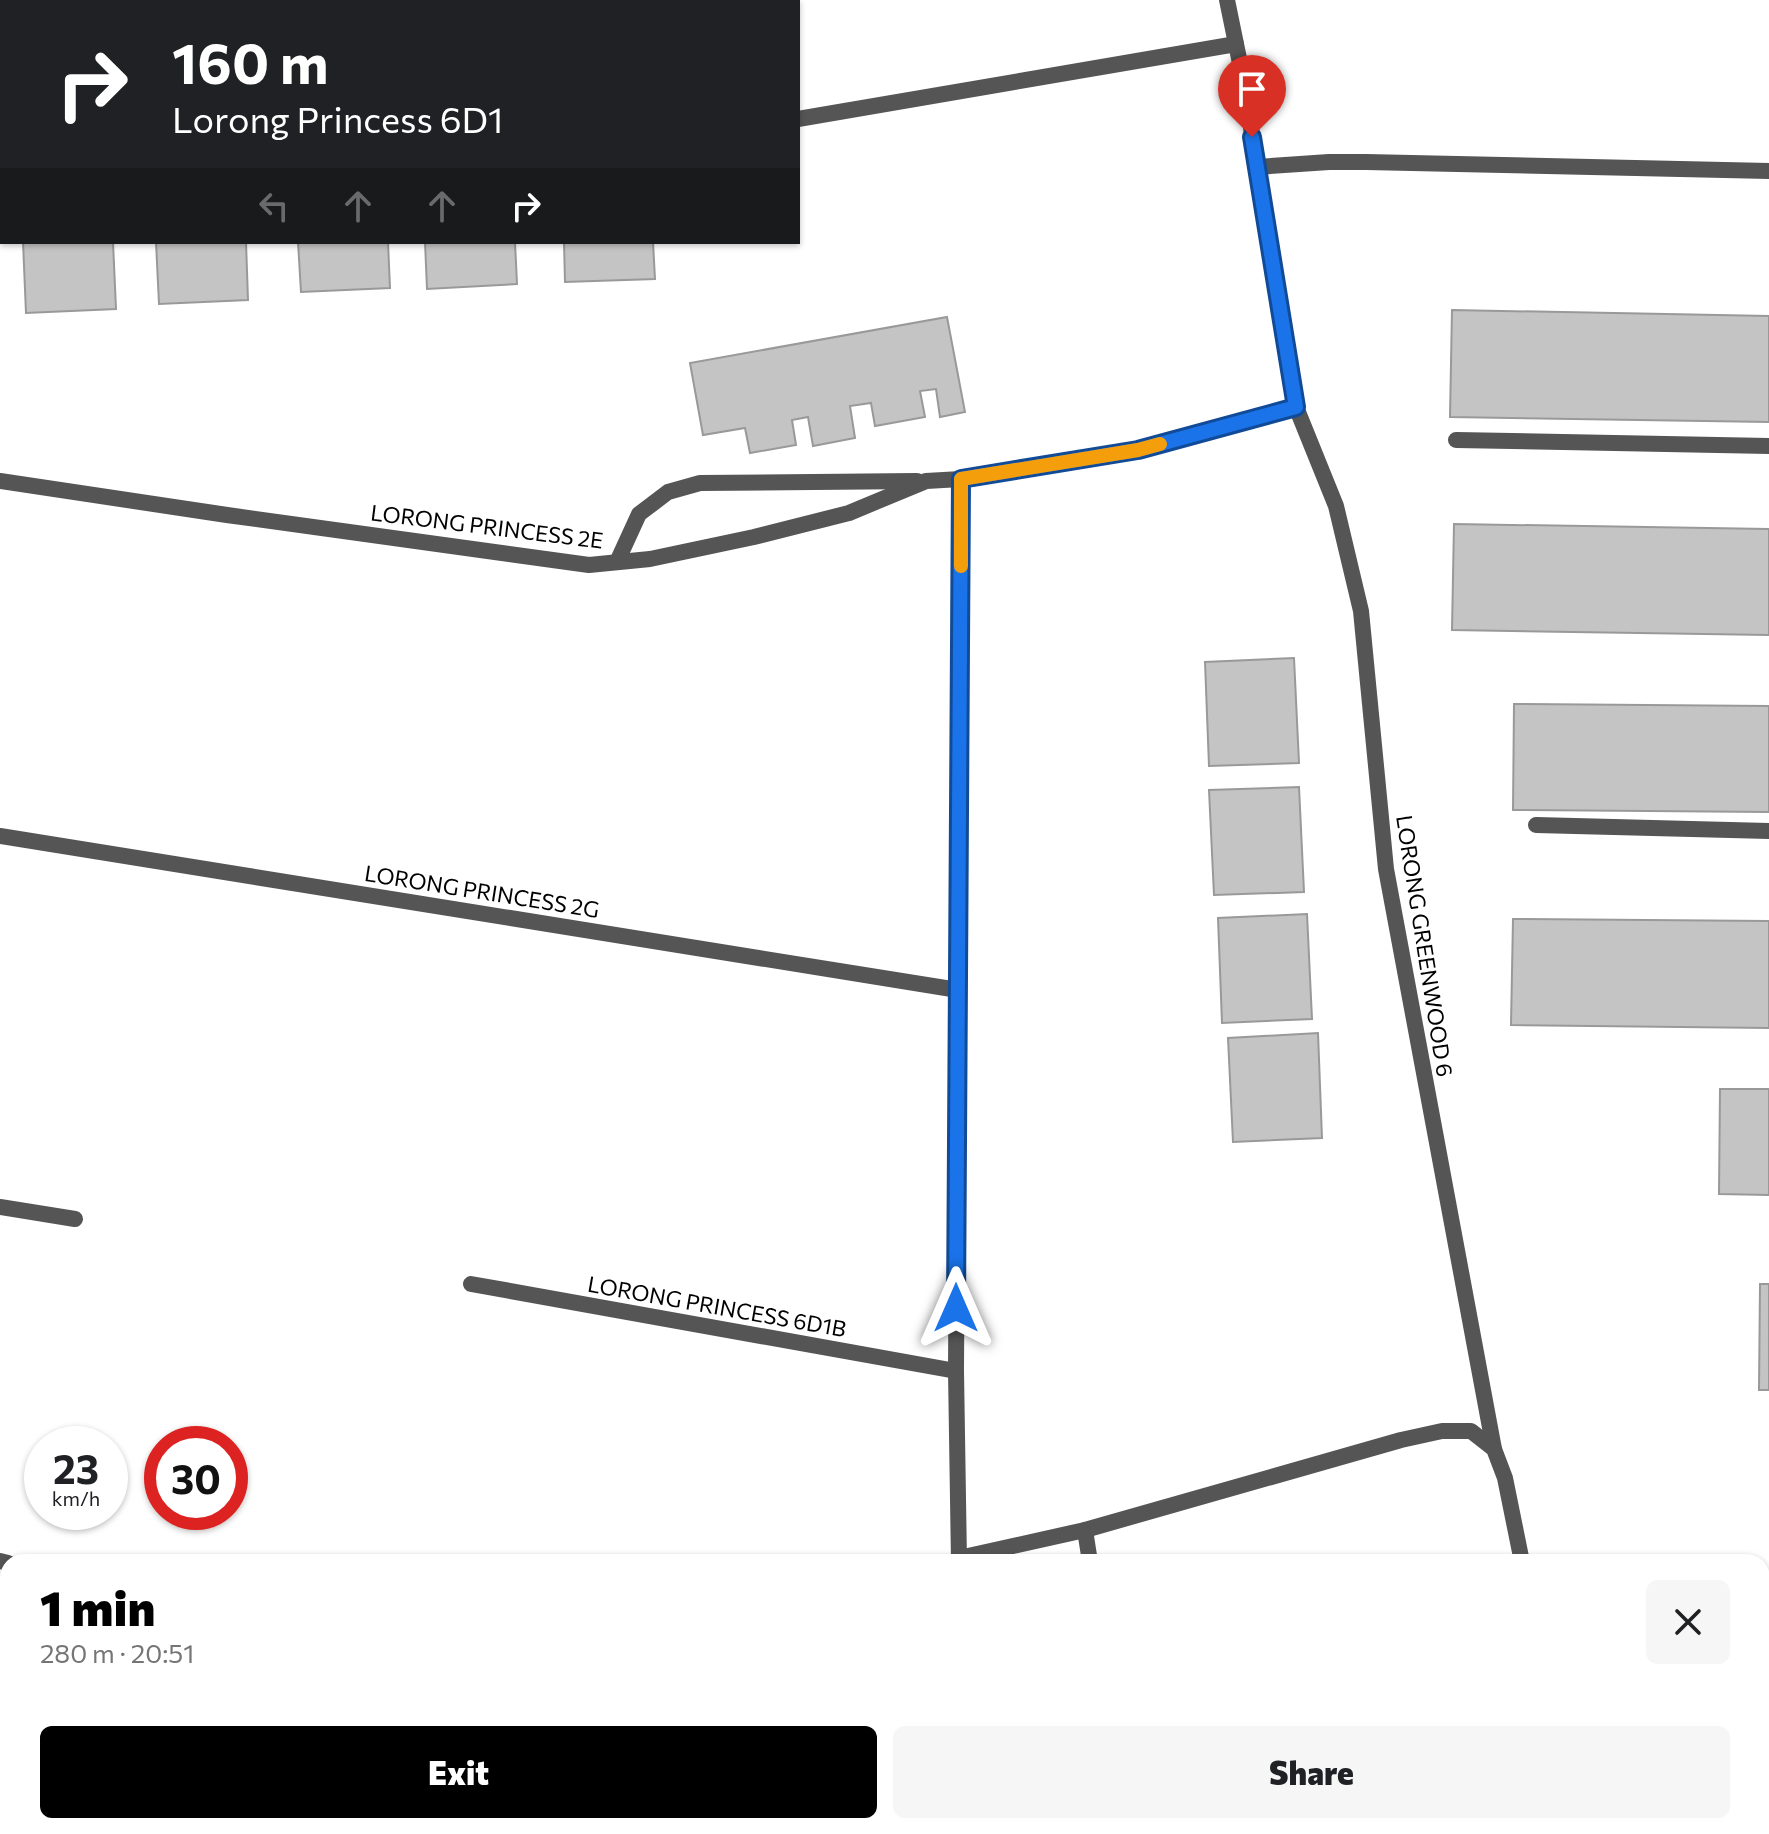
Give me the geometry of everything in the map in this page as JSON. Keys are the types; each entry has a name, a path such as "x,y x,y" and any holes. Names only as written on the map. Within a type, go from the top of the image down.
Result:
{"street":[{"name":"LORONG GREENWOOD 6","path":"1227,0 1296,407 1336,506 1361,611 1386,869 1494,1449 1505,1478 1520,1554"},
{"path":"800,119 1236,44"},
{"path":"1257,167 1366,162 1769,171"},
{"name":"LORONG PRINCESS 2E","path":"0,481 589,565 650,559 709,547 849,513 926,481 961,479 1138,450 1296,407"},
{"path":"1456,440 1769,446"},
{"path":"959,1554 956,1371 961,479"},
{"path":"617,562 639,514 668,492 700,483 926,481"},
{"path":"1536,825 1769,831"},
{"name":"LORONG PRINCESS 2G","path":"0,836 958,990"},
{"path":"0,1207 75,1219"},
{"name":"LORONG PRINCESS 6D1B","path":"471,1284 956,1371"},
{"path":"984,1554 1085,1530 1442,1431 1471,1431 1494,1449"},
{"path":"1085,1530 1089,1554"}],"building":[{"path":"23,244 113,244 116,309 26,313"},
{"path":"156,244 246,244 248,300 159,304"},
{"path":"298,244 388,244 390,288 301,292"},
{"path":"425,244 515,244 517,284 427,289"},
{"path":"564,244 653,244 655,279 565,282"},
{"path":"1452,310 1769,316 1769,422 1450,417"},
{"path":"947,317 965,412 940,417 936,389 920,391 925,417 875,426 871,403 850,406 855,438 813,446 808,417 792,420 796,445 750,453 745,428 703,435 690,363"},
{"path":"1454,524 1769,529 1769,635 1452,630"},
{"path":"1294,658 1299,763 1209,766 1205,662"},
{"path":"1514,704 1769,706 1769,812 1513,810"},
{"path":"1299,787 1304,892 1214,895 1209,790"},
{"path":"1307,914 1312,1019 1222,1023 1218,918"},
{"path":"1513,919 1769,921 1769,1028 1511,1025"},
{"path":"1318,1033 1322,1138 1233,1142 1228,1038"},
{"path":"1720,1089 1769,1089 1769,1195 1719,1194"},
{"path":"1760,1284 1769,1284 1769,1390 1759,1390"}],"slow traffic":[{"path":"961,566 961,479 1160,444"}],"route":[{"path":"956,1308 961,479 1138,450 1296,407 1252,137"}]}
